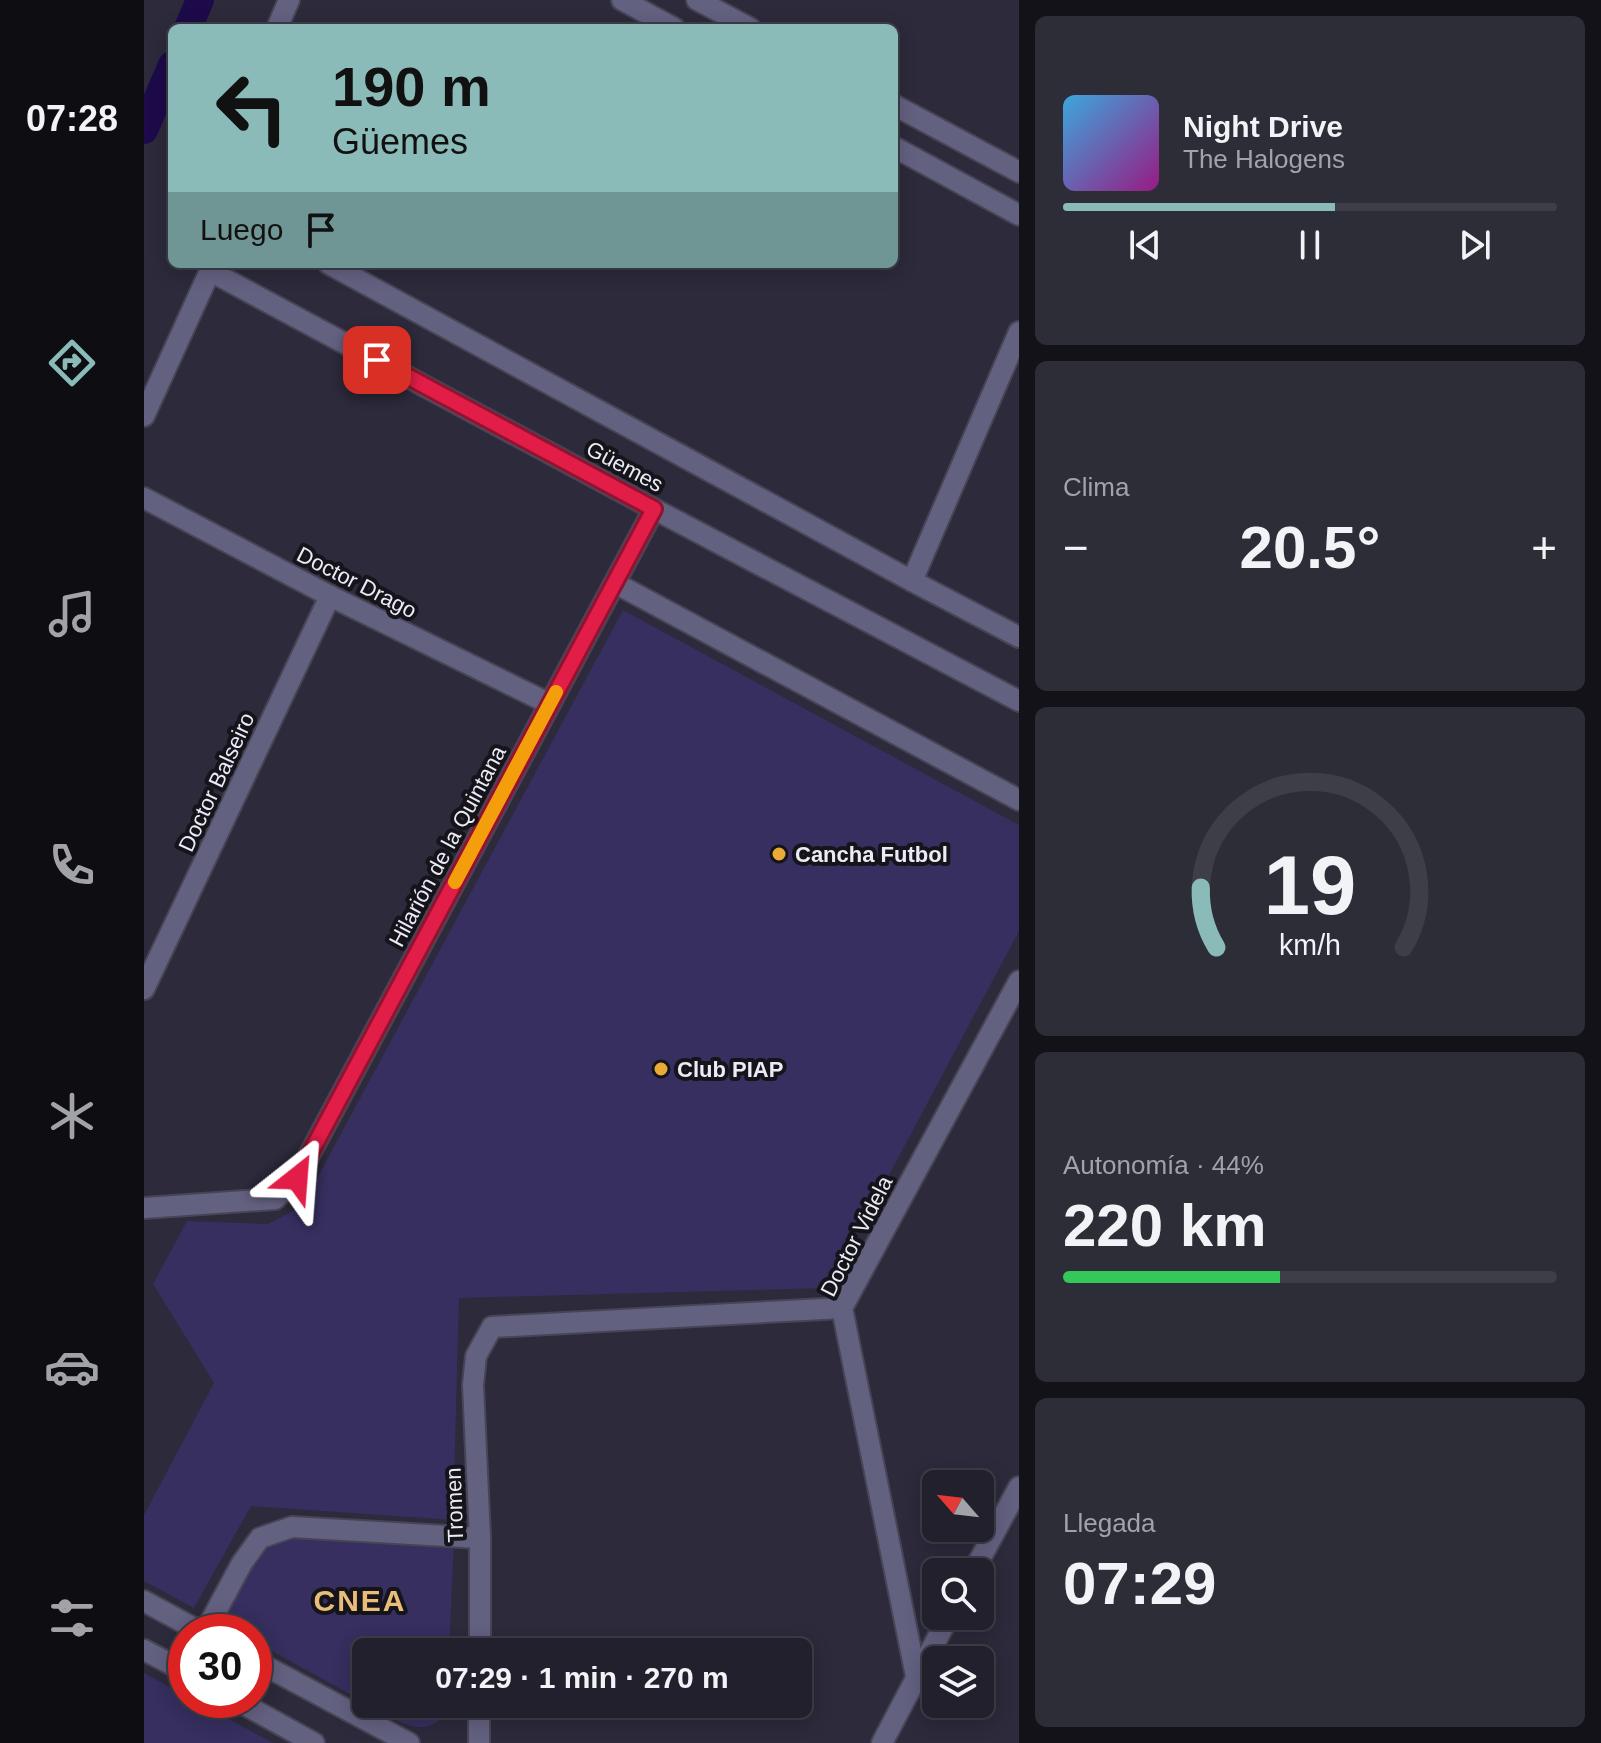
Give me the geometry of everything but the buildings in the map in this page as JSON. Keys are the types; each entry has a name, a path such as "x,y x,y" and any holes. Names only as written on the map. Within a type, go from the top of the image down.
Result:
{"street":[{"path":"279,24 289,0"},
{"path":"622,0 667,24"},
{"path":"697,0 742,24"},
{"path":"898,107 1019,172"},
{"path":"898,149 1019,215"},
{"path":"336,268 1019,637"},
{"name":"Güemes","path":"144,416 210,271 1019,701"},
{"path":"912,581 1019,332"},
{"name":"Doctor Drago","path":"144,498 330,596 550,704"},
{"name":"Hilarión de la Quintana","path":"144,1208 275,1199 297,1178 654,509"},
{"path":"615,583 1019,800"},
{"name":"Doctor Balseiro","path":"144,989 330,596"},
{"name":"Doctor Videla","path":"916,1676 842,1308 1019,981"},
{"name":"Tromen","path":"480,1638 480,1538 473,1385 476,1356 492,1327 842,1308"},
{"path":"981,1558 1019,1487"},
{"path":"213,1614 260,1538 292,1527 480,1538"},
{"path":"144,1601 169,1614"},
{"path":"882,1743 941,1630"},
{"path":"144,1650 168,1662"},
{"path":"272,1670 409,1743"},
{"path":"269,1718 314,1743"},
{"path":"479,1718 479,1743"}],"shaded area":[{"name":"Club PIAP","path":"623,610 1019,825 1019,931 829,1288 459,1298 453,1520 251,1506 194,1608 144,1581 144,1515 214,1383 153,1284 187,1221 268,1224 302,1206"},
{"path":"293,1534 454,1541 450,1638 352,1638 352,1695 272,1651 272,1614 224,1614 260,1548"},
{"path":"144,1673 168,1686 168,1718 226,1718 273,1743 144,1743"},
{"path":"393,1718 442,1718 425,1727"}],"waterway":[{"path":"190,24 200,0"},
{"path":"144,130 168,74"}],"slow traffic":[{"path":"455,882 556,692"}],"place":[{"name":"Cancha Futbol","path":"779,854"},
{"name":"Club PIAP","path":"661,1069"}],"district":[{"name":"CNEA","path":"360,1601"}],"route":[{"path":"297,1178 654,509 377,360"}]}
